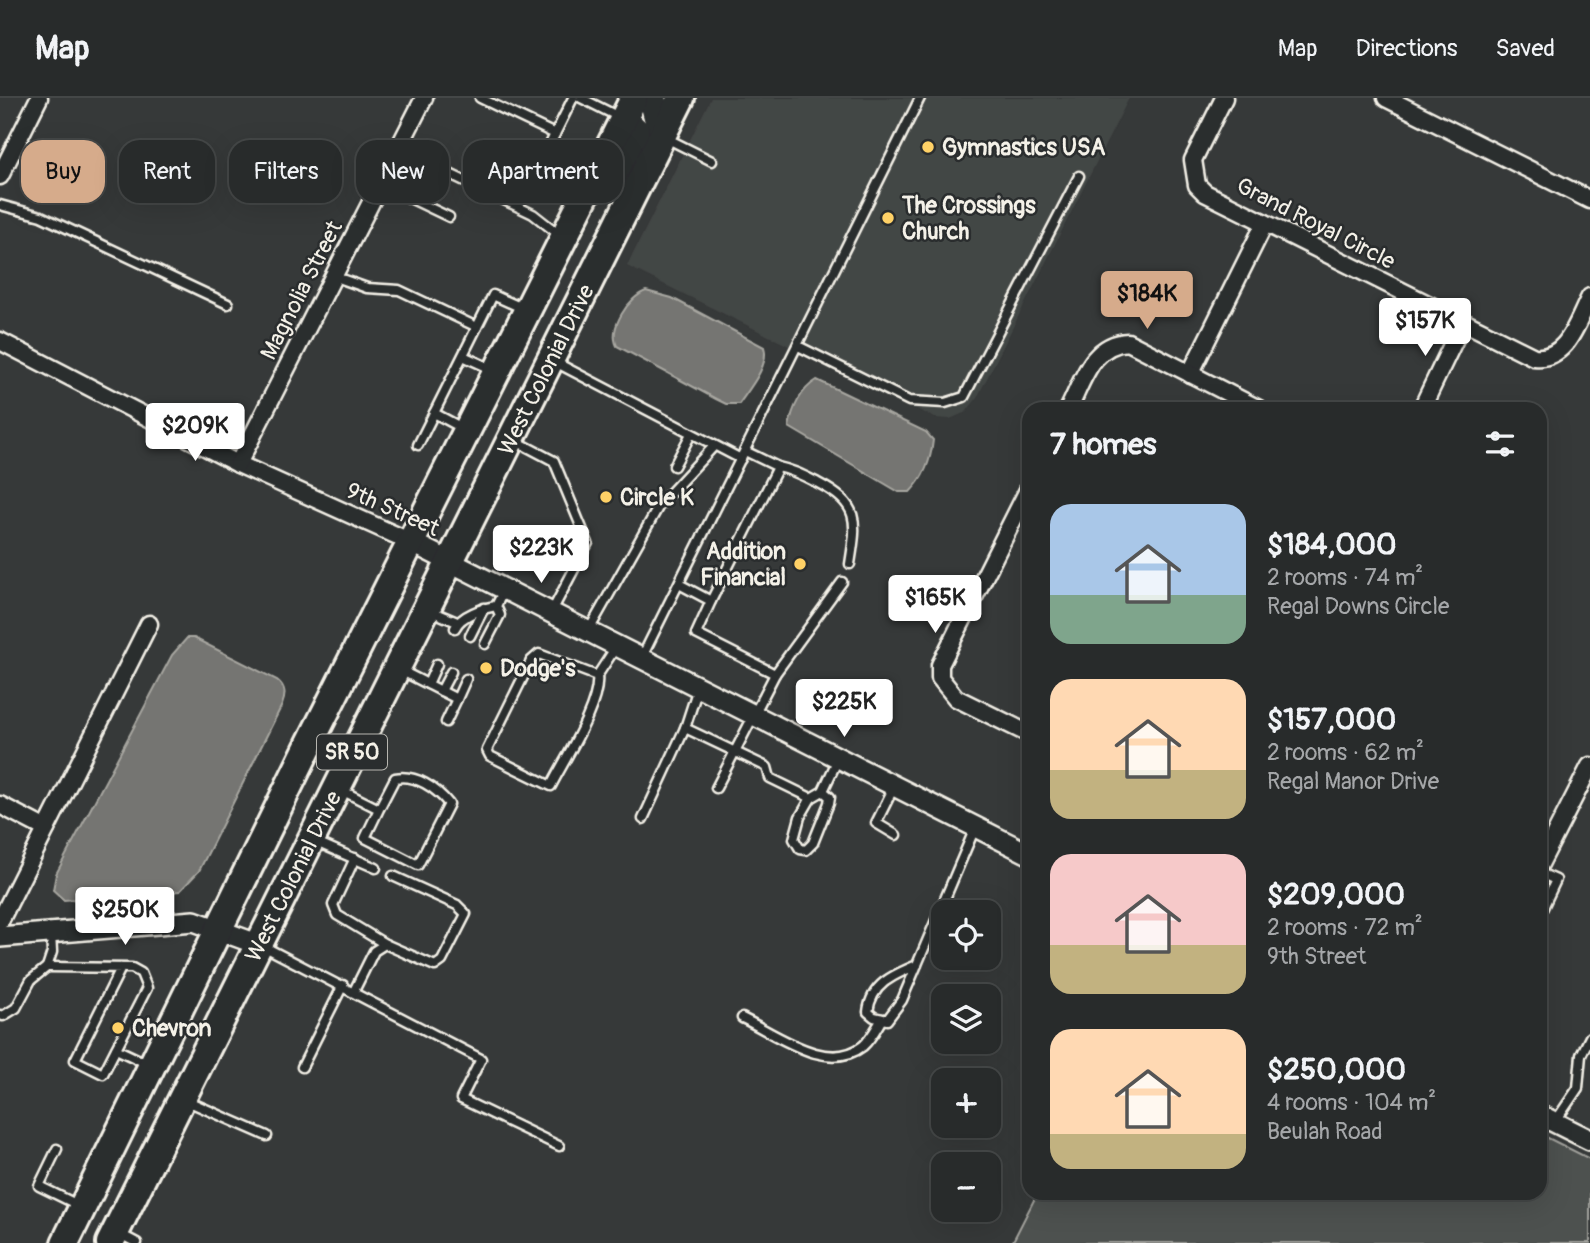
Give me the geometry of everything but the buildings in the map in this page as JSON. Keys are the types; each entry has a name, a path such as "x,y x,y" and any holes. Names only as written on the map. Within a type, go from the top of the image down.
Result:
{"highway":[{"path":"652,98 662,136"},
{"name":"West Colonial Drive","path":"121,1239 182,1099 309,838 681,98"},
{"path":"628,202 636,131 629,108"},
{"name":"West Colonial Drive","path":"65,1243 629,108"}],"street":[{"path":"0,176 39,98"},
{"name":"Magnolia Street","path":"403,140 424,98"},
{"name":"Grand Royal Circle","path":"1224,98 1193,160 1196,185 1205,194 1534,357 1555,355 1566,343 1590,297"},
{"path":"1386,98 1590,201"},
{"name":"Magnolia Street","path":"238,464 370,203"},
{"path":"1190,374 1265,223"},
{"path":"1425,402 1463,322"},
{"name":"9th Street","path":"0,341 238,464 448,560 500,597 551,613 1022,851"},
{"path":"1072,402 1095,357 1114,343 1128,342 1245,402"},
{"path":"1022,502 940,665 940,678 956,698 1022,731"},
{"path":"0,921 149,624"},
{"path":"1547,850 1590,766"},
{"path":"0,805 46,829"},
{"path":"0,937 194,921 257,944"},
{"path":"1548,1119 1590,1140"}],"lane":[{"path":"480,98 555,134"},
{"path":"552,140 573,98"},
{"path":"581,98 629,108"},
{"path":"641,660 920,98"},
{"path":"662,136 712,161"},
{"path":"449,174 533,214 564,237"},
{"path":"797,346 909,401 944,403 964,397 1079,176"},
{"path":"420,203 449,217"},
{"path":"0,205 41,216 228,304"},
{"path":"333,276 367,288 408,293 477,327"},
{"path":"418,445 494,295 527,311"},
{"path":"463,356 497,371"},
{"path":"549,359 714,446 791,469 841,496 849,504 855,533 850,564"},
{"path":"434,413 467,430"},
{"path":"674,466 691,434"},
{"path":"510,438 555,461 588,543 551,613"},
{"path":"588,632 660,504 714,446"},
{"path":"775,674 696,634 778,467"},
{"path":"716,788 775,674 842,582"},
{"path":"679,584 711,601"},
{"path":"424,607 456,625 500,597"},
{"path":"485,644 500,615 500,597"},
{"path":"470,636 484,608"},
{"path":"597,676 539,654 531,661 487,750 490,756 551,786 599,687 597,676 616,647"},
{"path":"428,684 437,664"},
{"path":"394,668 457,699"},
{"path":"441,691 451,672"},
{"path":"446,722 466,680"},
{"path":"643,819 685,728 698,688"},
{"path":"685,728 767,766 770,778 811,799"},
{"path":"823,791 830,797 829,803 813,843 806,850 800,849 794,839 800,817 811,799 823,791 838,759"},
{"path":"407,775 438,791 449,804 418,865 365,838 379,809 395,778 407,775"},
{"path":"335,787 379,809"},
{"path":"894,787 876,823 896,835"},
{"path":"917,965 889,976 870,997 868,1012 887,1020 902,1000 917,965 975,828"},
{"path":"309,838 376,868"},
{"path":"355,858 333,905 337,915 385,944 435,966 442,961 466,914 457,905 393,876"},
{"path":"1547,876 1556,880 1547,899"},
{"path":"0,1015 3,1017 16,1008 31,980 47,967 52,952 51,933"},
{"path":"257,944 343,985 481,1059 461,1100 559,1146"},
{"path":"354,991 374,951 385,944"},
{"path":"47,967 121,968 141,973 146,988 103,1074 75,1060 121,968"},
{"path":"302,1068 343,985"},
{"path":"742,1018 818,1055 845,1056 865,1045 882,1019"},
{"path":"1548,1119 1577,1088 1581,1055 1590,1037"},
{"path":"116,1049 153,1066"},
{"path":"182,1099 267,1136"},
{"path":"57,1149 39,1186 83,1207"}],"shaded area":[{"path":"711,98 1129,98 977,398 966,412 950,419 935,418 627,266"},
{"path":"646,291 672,298 764,347 761,369 739,404 726,404 617,346 615,331 622,314 633,300"},
{"path":"817,380 926,432 933,440 926,468 910,492 899,492 789,427 798,400"},
{"path":"187,638 194,638 277,680 284,691 282,705 199,871 180,891 64,900 53,890 56,874 172,655"},
{"path":"1547,1138 1590,1159 1590,1243 1012,1243 1034,1200 1547,1200"}],"place":[{"name":"Gymnastics USA","path":"928,147"},
{"name":"The Crossings Church","path":"888,218"},
{"name":"Circle K","path":"606,497"},
{"name":"Addition Financial","path":"800,564"},
{"name":"Dodge's","path":"486,668"},
{"name":"Chevron","path":"118,1028"}]}
